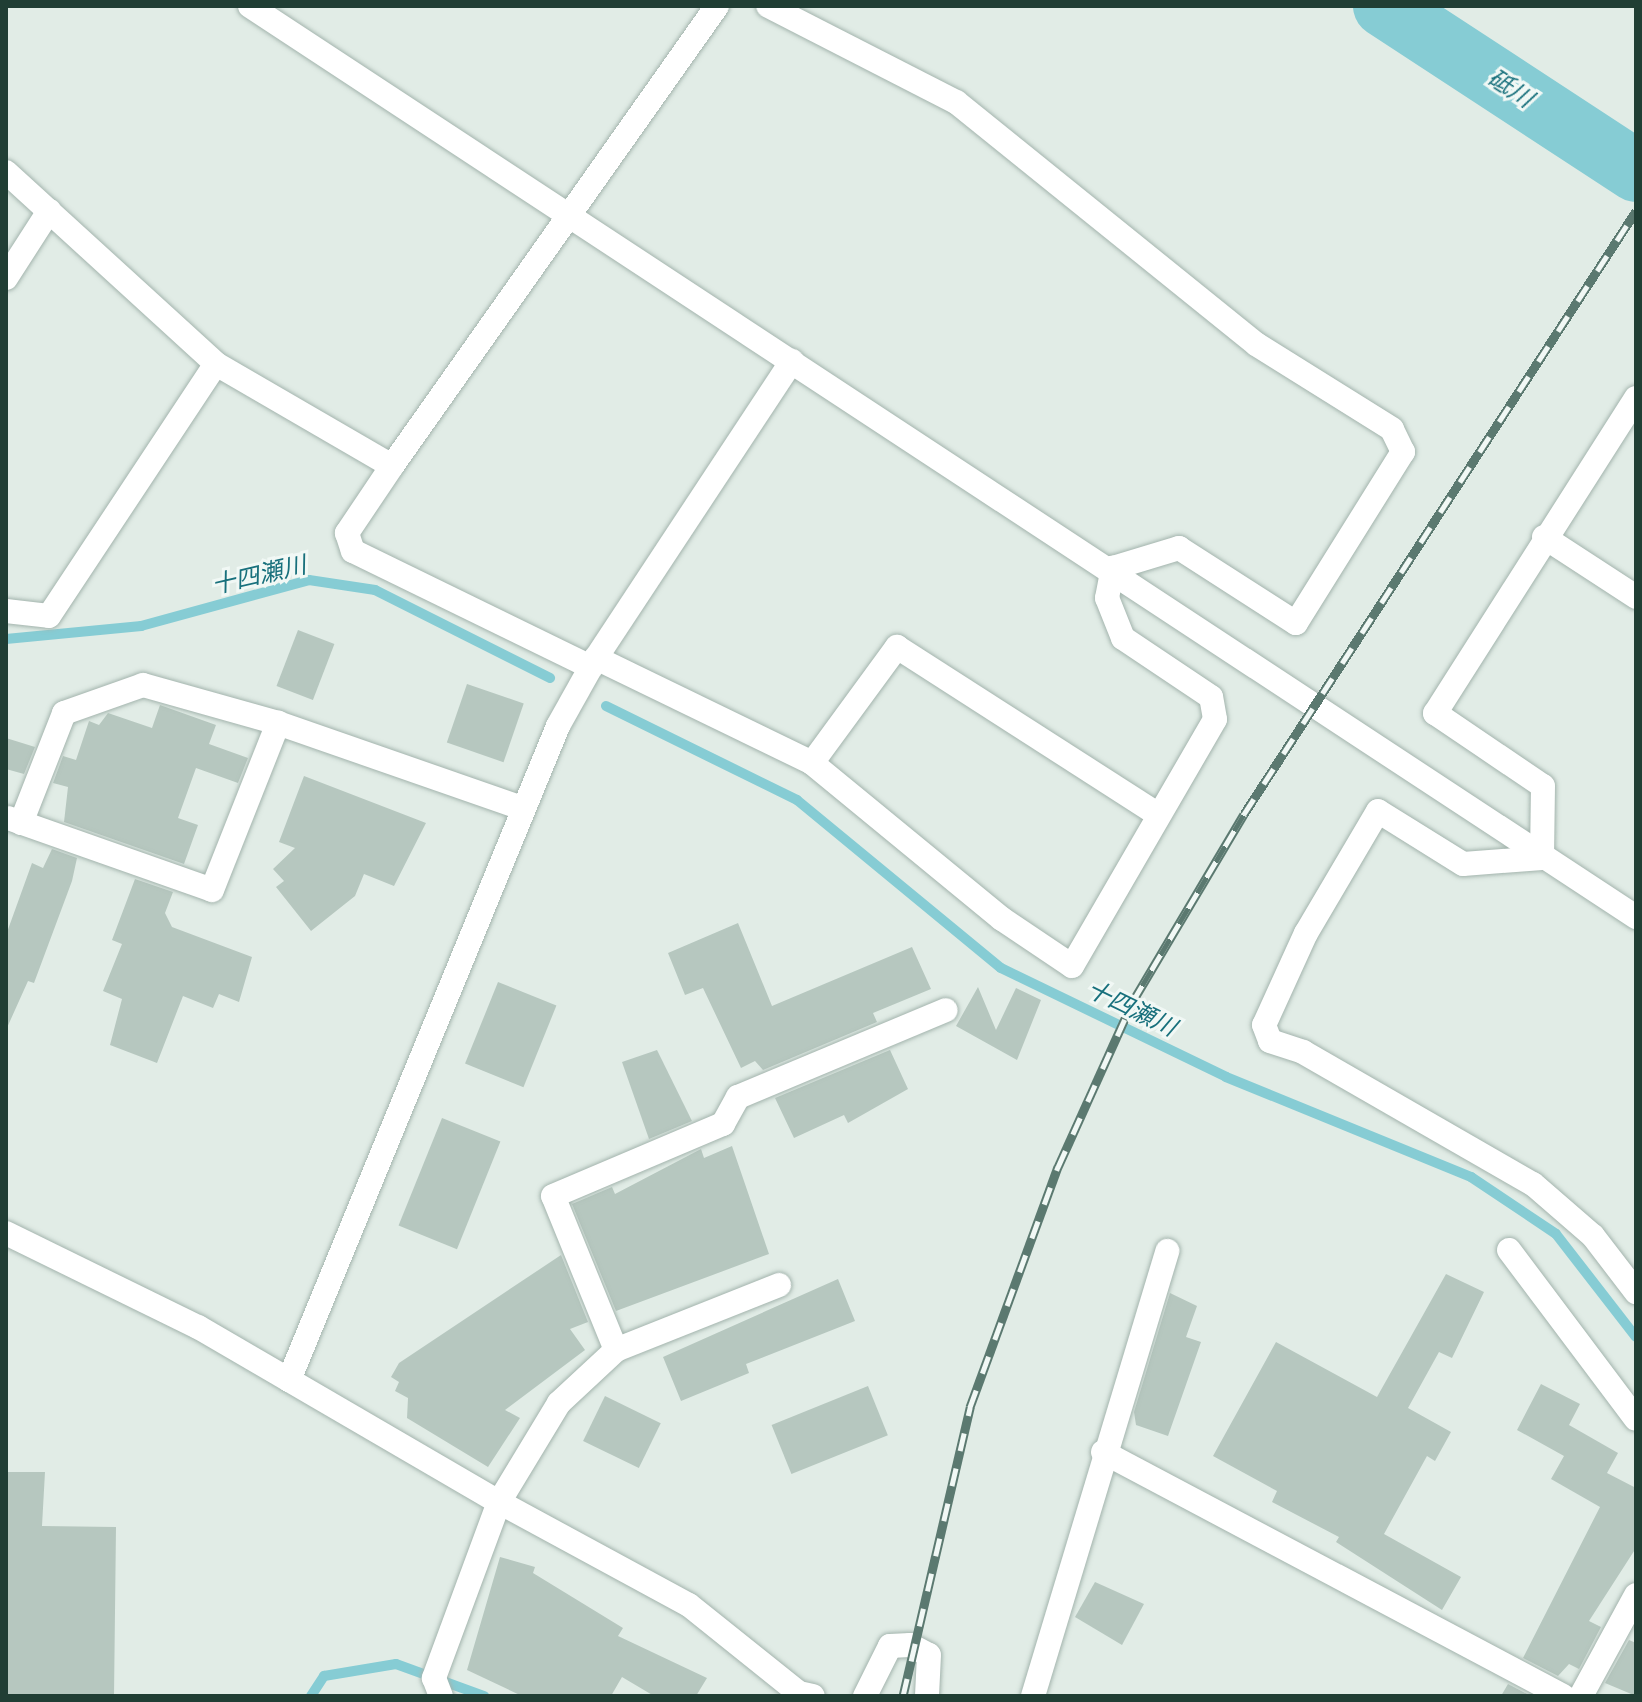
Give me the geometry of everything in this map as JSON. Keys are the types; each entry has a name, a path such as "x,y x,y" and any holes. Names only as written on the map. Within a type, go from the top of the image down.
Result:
{"street":[{"path":"250,6 1113,568 1542,858 1636,917"},
{"path":"717,6 347,533 353,551 812,763 1002,919 1072,966 1156,813 1215,719 1211,697 1123,638 1107,598 1113,568"},
{"path":"768,6 956,102 1256,344 1392,429 1403,452 1296,623 1179,548 1113,568"},
{"path":"6,172 216,364 392,466"},
{"path":"6,278 49,211"},
{"path":"289,1380 522,808 594,662 792,361"},
{"path":"6,611 49,616 216,364"},
{"path":"1542,858 1543,786 1435,713 1544,537 1636,398"},
{"path":"1544,537 1636,597"},
{"path":"812,763 897,647 1156,813"},
{"path":"278,723 212,890 14,820 64,713 143,685 278,723 522,808"},
{"path":"1542,858 1463,864 1378,811 1306,933 1264,1025 1270,1041 1303,1052 1533,1184 1593,1236 1636,1292"},
{"path":"616,1350 553,1196 723,1124 738,1097 946,1010"},
{"path":"6,1233 289,1380 499,1502 689,1605 806,1695"},
{"path":"1509,1250 1636,1419"},
{"path":"1033,1696 1103,1452 1167,1251"},
{"path":"441,1696 434,1678 499,1502 559,1403 616,1350 779,1285"},
{"path":"1103,1452 1563,1696"},
{"path":"1581,1696 1636,1595"},
{"path":"865,1696 890,1646 910,1645 929,1655 927,1696"}],"building":[{"path":"298,630 334,644 313,700 276,686"},
{"path":"467,684 524,704 504,762 447,743"},
{"path":"160,705 216,725 209,744 248,758 238,783 196,768 178,818 198,825 184,864 64,822 68,787 53,783 63,756 76,760 89,721 99,725 108,713 152,728"},
{"path":"6,738 35,747 24,774 6,769"},
{"path":"304,776 426,823 394,886 364,874 355,896 311,931 276,887 284,881 273,869 295,848 279,842"},
{"path":"52,849 77,858 72,881 34,983 28,981 6,1030 6,935 32,863 43,868"},
{"path":"135,879 173,892 165,913 172,927 252,957 239,1002 219,994 213,1008 183,996 157,1063 110,1045 122,999 103,991 122,944 112,940"},
{"path":"738,923 772,1006 912,947 931,989 873,1013 877,1022 763,1070 755,1061 741,1068 703,988 685,995 668,953"},
{"path":"498,982 556,1006 523,1087 465,1064"},
{"path":"978,987 996,1030 1016,988 1041,1000 1017,1060 956,1026"},
{"path":"657,1050 692,1121 649,1139 622,1062"},
{"path":"890,1050 908,1089 848,1123 844,1115 794,1138 775,1098"},
{"path":"442,1118 500,1142 457,1249 399,1226"},
{"path":"732,1146 769,1254 616,1311 572,1204 612,1187 615,1194 701,1149 704,1158"},
{"path":"561,1255 588,1322 570,1329 585,1350 505,1410 520,1418 488,1467 407,1418 408,1398 395,1391 399,1382 391,1377 399,1363"},
{"path":"1446,1274 1484,1292 1452,1358 1439,1352 1408,1408 1451,1432 1435,1461 1427,1456 1384,1534 1461,1577 1442,1610 1336,1542 1339,1537 1272,1502 1277,1491 1213,1456 1276,1342 1377,1397"},
{"path":"838,1279 855,1321 746,1364 749,1373 681,1401 663,1357"},
{"path":"1170,1293 1197,1306 1186,1337 1201,1342 1168,1436 1136,1425 1134,1412"},
{"path":"1541,1384 1580,1404 1569,1425 1618,1453 1607,1473 1636,1488 1636,1548 1589,1621 1601,1627 1579,1669 1569,1664 1558,1676 1523,1658 1600,1507 1551,1479 1564,1456 1517,1430"},
{"path":"868,1386 888,1435 791,1474 772,1425"},
{"path":"605,1396 661,1423 639,1468 583,1441"},
{"path":"6,1472 45,1472 42,1526 116,1527 114,1696 6,1696"},
{"path":"500,1557 535,1567 533,1573 623,1628 618,1636 707,1678 696,1696 654,1696 622,1677 611,1696 522,1696 467,1670"},
{"path":"1095,1582 1144,1604 1122,1645 1075,1617"},
{"path":"1629,1640 1636,1643 1636,1696 1605,1683"},
{"path":"1508,1684 1531,1696 1501,1696"}],"waterway":[{"name":"砥川","path":"1384,6 1636,171"},
{"name":"十四瀬川","path":"6,639 141,626 309,580 375,590 550,678"},
{"name":"十四瀬川","path":"606,706 797,800 1001,968 1226,1077 1471,1177 1556,1234 1636,1337"},
{"path":"311,1696 324,1676 396,1664 484,1696"}],"railway":[{"path":"903,1696 970,1407 1058,1167 1133,1001 1244,814 1636,211"}]}
